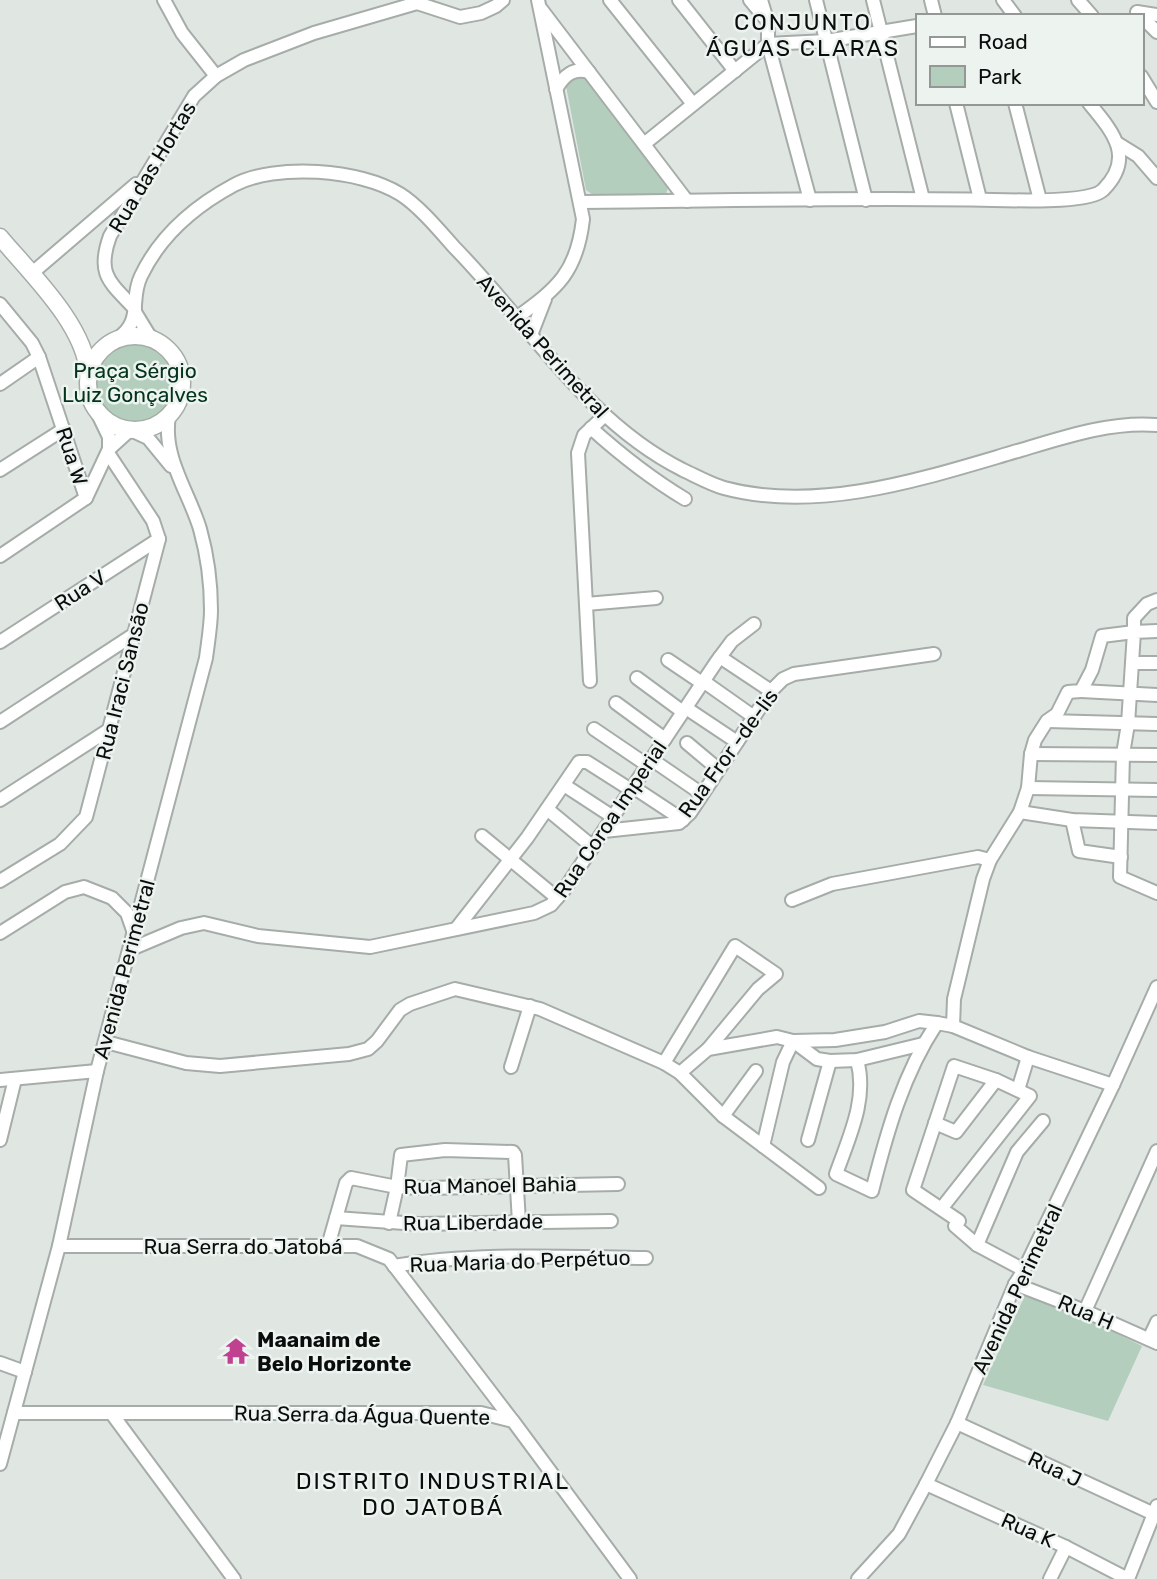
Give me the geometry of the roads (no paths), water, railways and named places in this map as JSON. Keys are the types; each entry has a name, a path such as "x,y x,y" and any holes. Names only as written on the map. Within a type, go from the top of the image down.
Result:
{"street":[{"path":"164,0 182,33 216,76"},
{"name":"Rua das Hortas","path":"135,311 103,270 103,254 110,236 194,96 216,76 244,60 314,33 417,2 460,17 481,13 503,0"},
{"path":"610,0 693,104"},
{"path":"679,0 735,71"},
{"path":"750,0 768,23"},
{"path":"761,0 768,23 768,44 810,200"},
{"path":"816,0 866,200"},
{"path":"873,0 923,199"},
{"path":"1003,0 1014,14"},
{"path":"1078,0 1090,14"},
{"path":"538,4 687,201"},
{"path":"516,317 542,299 563,278 577,254 583,219 538,4"},
{"path":"1143,18 1157,32"},
{"path":"644,144 768,44 827,41 916,26"},
{"path":"556,89 564,77 574,71 589,72"},
{"path":"1143,79 1157,102"},
{"path":"956,105 980,199"},
{"path":"1015,105 1040,200"},
{"path":"580,202 1040,200 1091,195 1101,191 1120,156 1107,125 1091,105"},
{"path":"1117,144 1138,156 1157,178"},
{"name":"Avenida Perimetral","path":"113,341 129,328 141,276 160,244 175,226 236,184 265,175 303,172 370,181 401,194 466,258 604,415 656,456 722,488 768,496 815,498 924,478 1060,438 1135,423 1157,425"},
{"path":"31,274 144,177"},
{"path":"0,237 72,326 84,350 88,393 109,437 109,451 153,521 159,538"},
{"path":"502,301 542,299"},
{"path":"531,335 542,299"},
{"name":"Rua W","path":"2,309 32,343 39,357 86,498"},
{"path":"96,410 117,427 131,430 159,424 177,405 182,391 178,363 170,351 149,335 135,311"},
{"path":"72,326 90,338 113,341 138,336 159,342"},
{"path":"88,374 92,362 113,341"},
{"path":"0,384 39,357"},
{"path":"590,681 578,453 584,435 604,415"},
{"name":"Avenida Perimetral","path":"0,1464 59,1246 97,1071 206,658 211,610 200,529 178,475 167,437 169,416"},
{"path":"591,428 655,482 685,499"},
{"path":"0,470 64,429"},
{"path":"0,556 86,498 109,451 131,430"},
{"name":"Avenida Perimetral","path":"131,430 148,438 178,475"},
{"name":"Rua Iraci Sansão","path":"0,881 60,844 86,817 159,538"},
{"name":"Rua V","path":"0,642 159,538"},
{"path":"586,604 656,598"},
{"path":"1157,600 1147,604 1134,618 1128,724 1123,754 1120,877 1157,893"},
{"name":"Rua Coroa Imperial","path":"131,949 181,928 204,923 258,936 370,947 534,914 551,905 557,898 720,657 732,641 754,624"},
{"path":"1081,691 1092,670 1102,636 1157,631"},
{"path":"0,722 133,635"},
{"name":"Rua Fror -de-lis","path":"604,831 679,823 683,820 771,691 783,679 794,674 933,654"},
{"path":"720,657 771,691"},
{"path":"668,660 754,717"},
{"path":"1132,663 1157,663"},
{"path":"637,678 737,742"},
{"path":"953,1026 954,999 983,879 990,860 1020,812 1028,788 1035,740 1047,721 1057,714 1068,692 1157,695"},
{"path":"616,704 665,739"},
{"path":"1047,721 1157,724"},
{"path":"0,800 110,729"},
{"path":"594,729 702,794"},
{"path":"687,743 718,769"},
{"path":"1031,754 1157,755"},
{"path":"457,929 579,762 587,762 683,820"},
{"path":"564,785 612,817"},
{"path":"1028,788 1157,790"},
{"path":"547,809 593,847"},
{"path":"1020,812 1072,820 1157,823"},
{"path":"1072,820 1077,848 1080,851 1121,857"},
{"path":"482,836 557,898"},
{"path":"792,900 832,884 978,857 990,860"},
{"path":"0,933 65,892 84,887 112,898 127,913 135,933"},
{"path":"664,1063 735,946 776,974 758,989 708,1049 680,1073"},
{"name":"Avenida Perimetral","path":"858,1579 899,1534 957,1423 1014,1284 1024,1270 1157,987"},
{"path":"106,1042 186,1063 220,1066 349,1054 368,1049 400,1010 455,989 540,1009 664,1063 680,1073 723,1116 819,1188"},
{"path":"511,1067 530,1006"},
{"path":"708,1049 777,1037 793,1041 835,1040 885,1032 919,1021 953,1026 1028,1057 1113,1084"},
{"path":"858,1060 861,1075 856,1115 836,1174 872,1191 902,1089 923,1044 937,1023"},
{"path":"793,1041 817,1059 830,1061 858,1060 923,1044"},
{"path":"763,1146 783,1062 793,1041"},
{"path":"1018,1090 1028,1057"},
{"path":"808,1140 830,1061"},
{"path":"941,1209 1030,1096 996,1080 954,1066 913,1190 941,1209 959,1221 955,1226 978,1245 1024,1270"},
{"path":"0,1080 97,1071"},
{"path":"723,1116 756,1071"},
{"path":"0,1140 15,1079"},
{"path":"935,1122 956,1132 996,1080"},
{"path":"978,1245 1017,1152 1043,1121"},
{"path":"389,1223 401,1155 445,1150 510,1150 515,1155 519,1222"},
{"path":"1086,1311 1157,1151"},
{"name":"Rua Manoel Bahia","path":"328,1246 346,1183 351,1178 397,1187 618,1184"},
{"name":"Rua Liberdade","path":"336,1218 389,1223 611,1221"},
{"name":"Rua Serra do Jatobá","path":"59,1246 357,1246 389,1259 513,1421"},
{"name":"Rua Maria do Perpétuo","path":"394,1266 416,1262 516,1257 646,1258"},
{"name":"Rua H","path":"1014,1284 1086,1311 1153,1341"},
{"path":"1153,1341 1157,1322"},
{"path":"0,1363 25,1372"},
{"name":"Rua Serra da Água Quente","path":"14,1413 481,1413 513,1421 630,1579"},
{"path":"112,1415 234,1579"},
{"name":"Rua J","path":"957,1423 1155,1510"},
{"name":"Rua K","path":"926,1484 1066,1547 1128,1579"},
{"path":"1128,1579 1155,1510"},
{"path":"1050,1579 1066,1547"}],"place":[{"name":"Maanaim de Belo Horizonte","path":"236,1351"}],"district":[{"name":"CONJUNTO ÁGUAS CLARAS","path":"803,35"},
{"name":"DISTRITO INDUSTRIAL DO JATOBÁ","path":"433,1494"}],"park label":[{"name":"Praça Sérgio Luiz Gonçalves","path":"135,382"}]}
